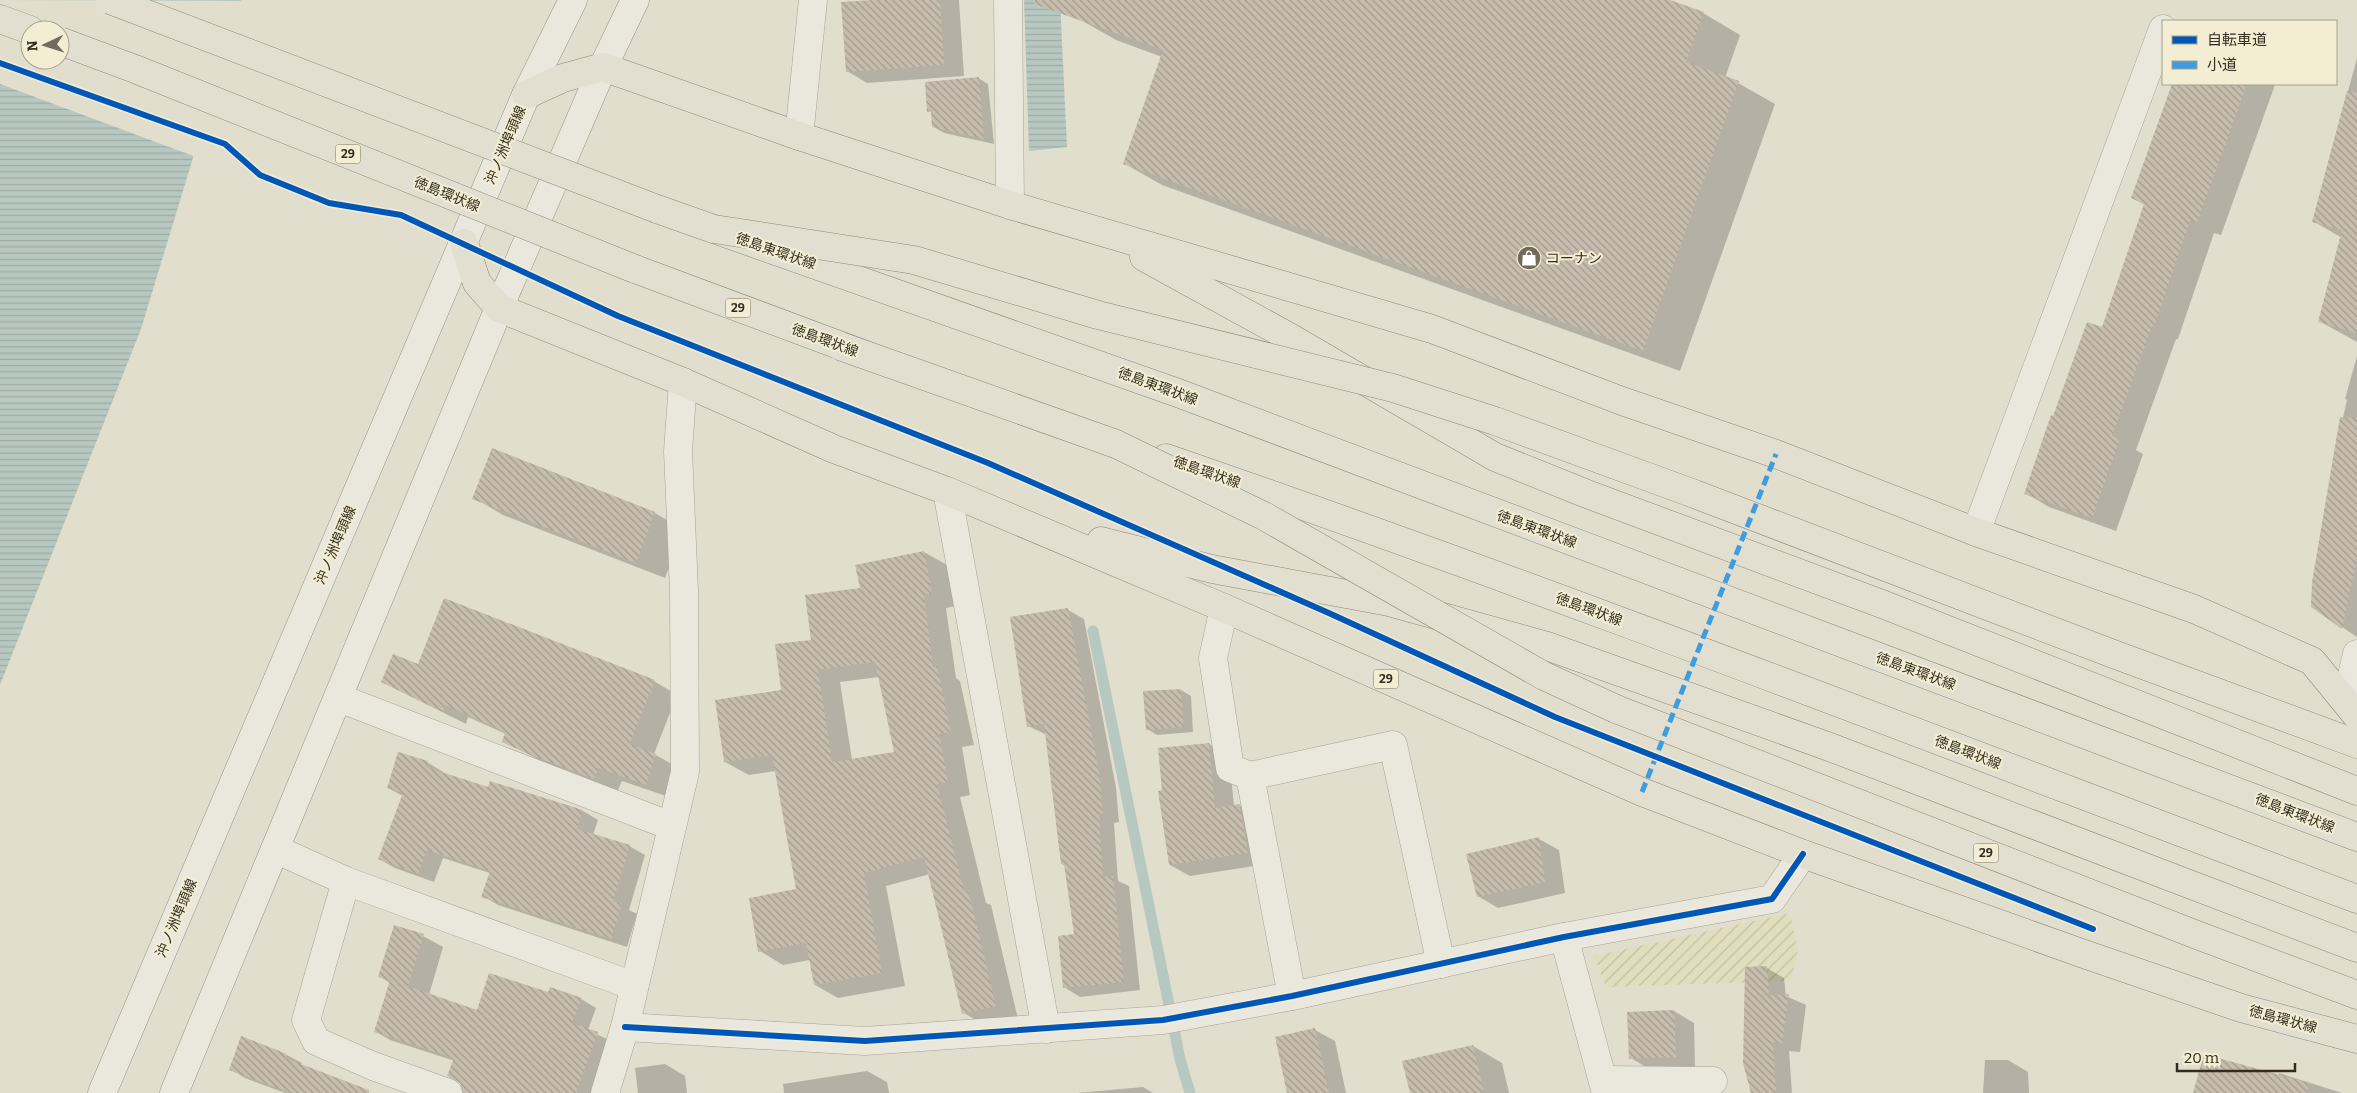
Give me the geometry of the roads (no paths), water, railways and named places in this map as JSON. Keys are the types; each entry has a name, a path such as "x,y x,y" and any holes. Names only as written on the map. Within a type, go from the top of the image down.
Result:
{"main road":[{"path":"110,0 657,209 714,229 914,260 1098,315 1393,388 1495,421 1692,493 2116,655 2357,744"},
{"path":"0,19 20,26"},
{"name":"徳島環状線","path":"70,45 635,269 840,346 1332,515 1632,624 2357,899"},
{"path":"526,95 564,78 603,67 799,136 1019,207 1432,329 1622,401 1776,454 1976,532 2194,609 2312,661 2352,708"},
{"path":"1019,207 1125,247 1178,274 1495,457 1587,494 1882,604 2357,791"},
{"name":"徳島東環状線","path":"714,229 1178,393 2357,837"},
{"name":"徳島環状線","path":"464,243 477,283 499,308 683,382 834,449 947,492 1224,608 1642,792 1803,854 2241,1008 2357,1039"},
{"name":"29","path":"840,346 1116,444 1264,516 1544,676 1616,709 2160,921 2357,995"},
{"path":"947,492 1048,526 1157,556 1279,583 1389,602 1547,646 1827,746 2357,948"}],"street":[{"name":"沖ノ洲埠頭線","path":"102,1093 526,95 573,0"},
{"path":"174,1093 499,308 603,67 635,0"},
{"path":"799,136 813,0"},
{"path":"1008,0 1019,207"},
{"path":"1976,532 2162,32"},
{"path":"605,1093 625,1027 685,772 684,591 678,450 683,382"},
{"path":"947,492 1046,1029"},
{"path":"1224,608 1213,658 1230,768 1250,776 1393,745 1441,964"},
{"path":"2352,708 2357,654"},
{"path":"338,698 671,826"},
{"path":"1250,776 1292,996"},
{"path":"275,849 346,881 634,986"},
{"path":"625,1027 864,1042 1174,1018 1292,996 1564,937 1772,899 1803,854"},
{"path":"346,881 306,1020 316,1041 448,1093"},
{"path":"1564,937 1604,1086 1713,1081"}],"waterway":[{"path":"1093,631 1180,1059 1190,1093"}],"place":[{"name":"コーナン","path":"1529,258"}]}
